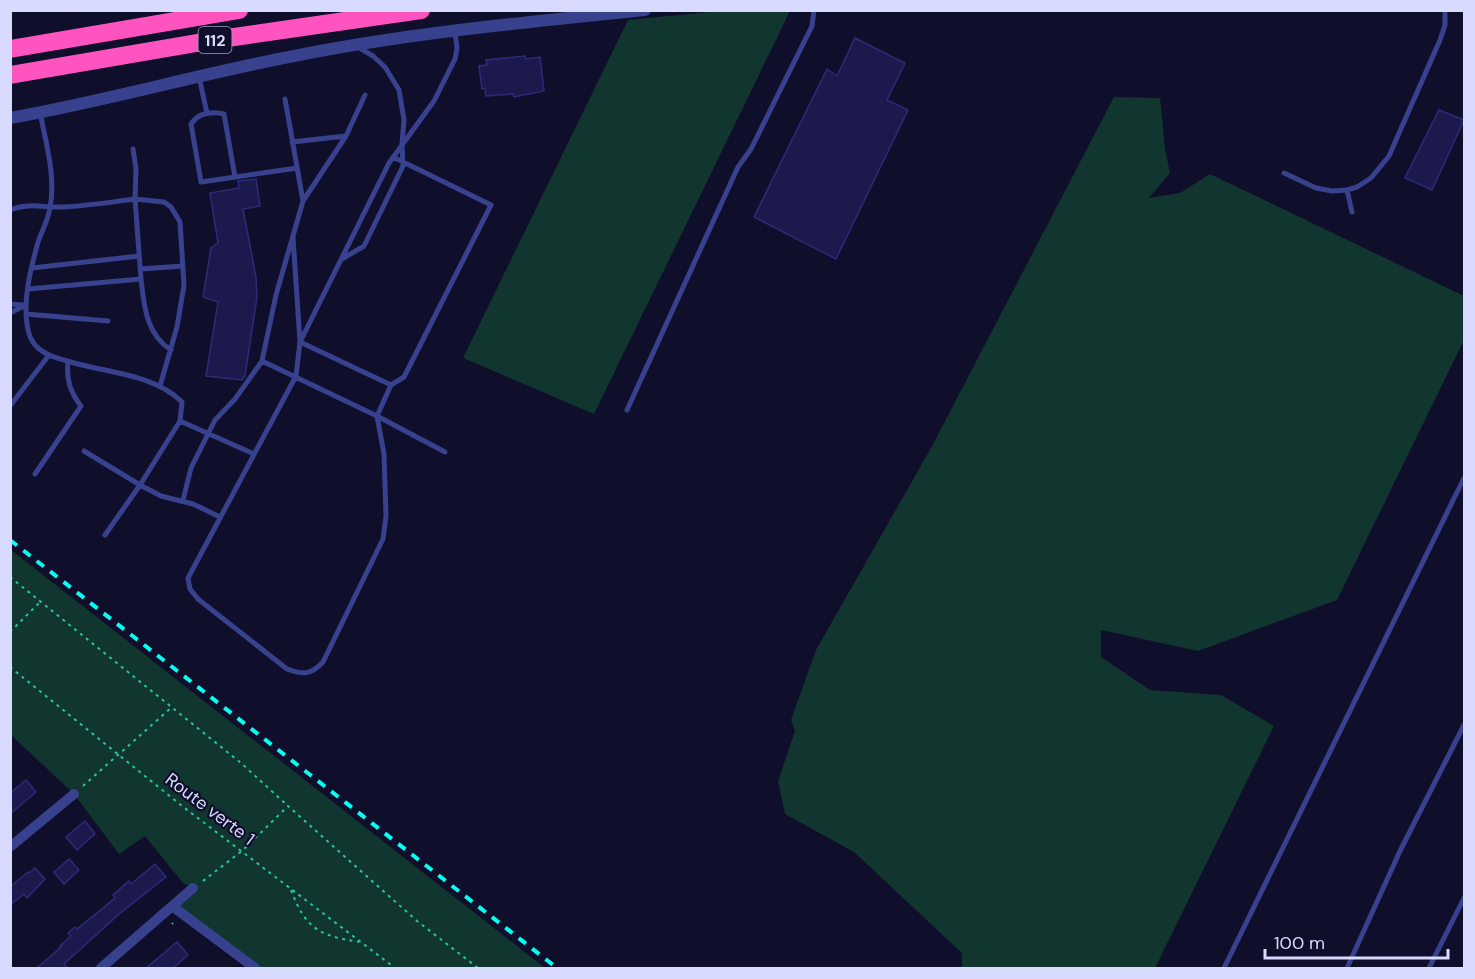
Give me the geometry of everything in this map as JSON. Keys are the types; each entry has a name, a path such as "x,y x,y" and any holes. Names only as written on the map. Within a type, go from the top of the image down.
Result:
{"highway":[{"name":"112","path":"10,49 239,10"},
{"name":"112","path":"10,75 210,40 421,10"}],"street":[{"path":"10,118 292,56 354,45 645,10"},
{"path":"10,847 74,794"},
{"path":"101,969 193,888"},
{"path":"172,906 255,969"}],"lane":[{"path":"627,410 733,178 751,149 812,26 814,10"},
{"path":"1284,173 1323,190 1347,190 1371,178 1389,156 1440,40 1445,25 1445,10"},
{"path":"300,342 393,157 434,101 453,64 456,53 455,32"},
{"path":"341,259 364,246 403,166 404,110 402,99 395,82 379,61 354,45"},
{"path":"200,77 207,112"},
{"path":"183,500 191,468 215,420 235,399 262,361 276,295 303,201 346,136 365,95"},
{"path":"285,99 303,201"},
{"path":"40,112 51,175 51,206 28,289 26,314 30,337 37,347 49,355 148,381 160,386 182,402 180,421 140,485 105,534"},
{"path":"235,177 224,114 207,112 199,116 191,124 201,182 297,168"},
{"path":"292,142 346,136"},
{"path":"133,149 136,169 135,199 140,269 146,316 150,327 162,344 171,350"},
{"path":"293,237 300,342 296,376 188,578 190,589 198,599 222,619 287,669 299,674 307,674 315,671 332,646 383,539 386,528 384,454 377,416 391,385 407,373 492,205 393,157"},
{"path":"1347,190 1352,212"},
{"path":"10,210 19,206 60,207 135,199 164,202 177,215 181,235 184,285 177,327 160,386"},
{"path":"32,268 139,256"},
{"path":"140,269 183,266"},
{"path":"28,289 141,279"},
{"path":"10,304 26,305"},
{"path":"10,313 26,305"},
{"path":"26,314 108,321"},
{"path":"300,342 391,385"},
{"path":"10,406 49,355"},
{"path":"35,474 81,406 70,389 67,374 68,361"},
{"path":"262,361 377,416 445,452"},
{"path":"180,421 254,454"},
{"path":"84,451 161,496 183,500 220,517"},
{"path":"1224,969 1464,478"},
{"path":"1347,969 1400,851 1464,725"},
{"path":"1429,969 1464,898"}],"path":[{"path":"10,577 241,763 417,921 478,969"},
{"path":"10,632 41,601"},
{"name":"Route verte 1","path":"10,667 119,756 395,969"},
{"path":"74,794 172,707"},
{"path":"193,888 243,850 288,806"},
{"path":"290,887 303,918 331,938 361,943"}],"green space":[{"path":"730,10 790,11 594,414 463,358 628,20"},
{"path":"1114,97 1160,98 1170,173 1149,198 1180,193 1210,174 1464,296 1464,340 1337,600 1198,651 1101,630 1101,657 1150,690 1221,695 1274,726 1155,968 962,968 962,953 854,852 785,814 778,781 795,731 791,720 816,650 931,448"},
{"path":"10,549 545,968 255,968 172,906 193,888 183,883 145,836 119,854 74,794 11,735"}],"building":[{"path":"855,38 905,63 887,100 908,110 836,259 754,217 827,69 837,76"},
{"path":"525,56 526,59 540,57 544,91 514,97 513,94 486,96 485,88 482,89 479,66 487,65 486,60"},
{"path":"1439,110 1464,120 1432,190 1405,178"},
{"path":"256,179 260,206 243,209 256,277 257,297 245,376 242,380 206,376 218,302 203,297 211,248 218,243 210,193 239,188 238,181"},
{"path":"26,780 36,792 10,814 10,793"},
{"path":"85,821 95,834 77,850 66,837"},
{"path":"69,859 79,870 64,884 54,872"},
{"path":"155,864 166,877 118,915 64,964 68,969 36,969 71,936 68,933 75,927 77,929 115,898 113,895 129,881 131,884"},
{"path":"35,868 45,879 27,898 24,894 10,905 10,887"},
{"path":"177,942 188,955 172,969 145,969"}],"railway":[{"path":"10,540 557,968"}]}
